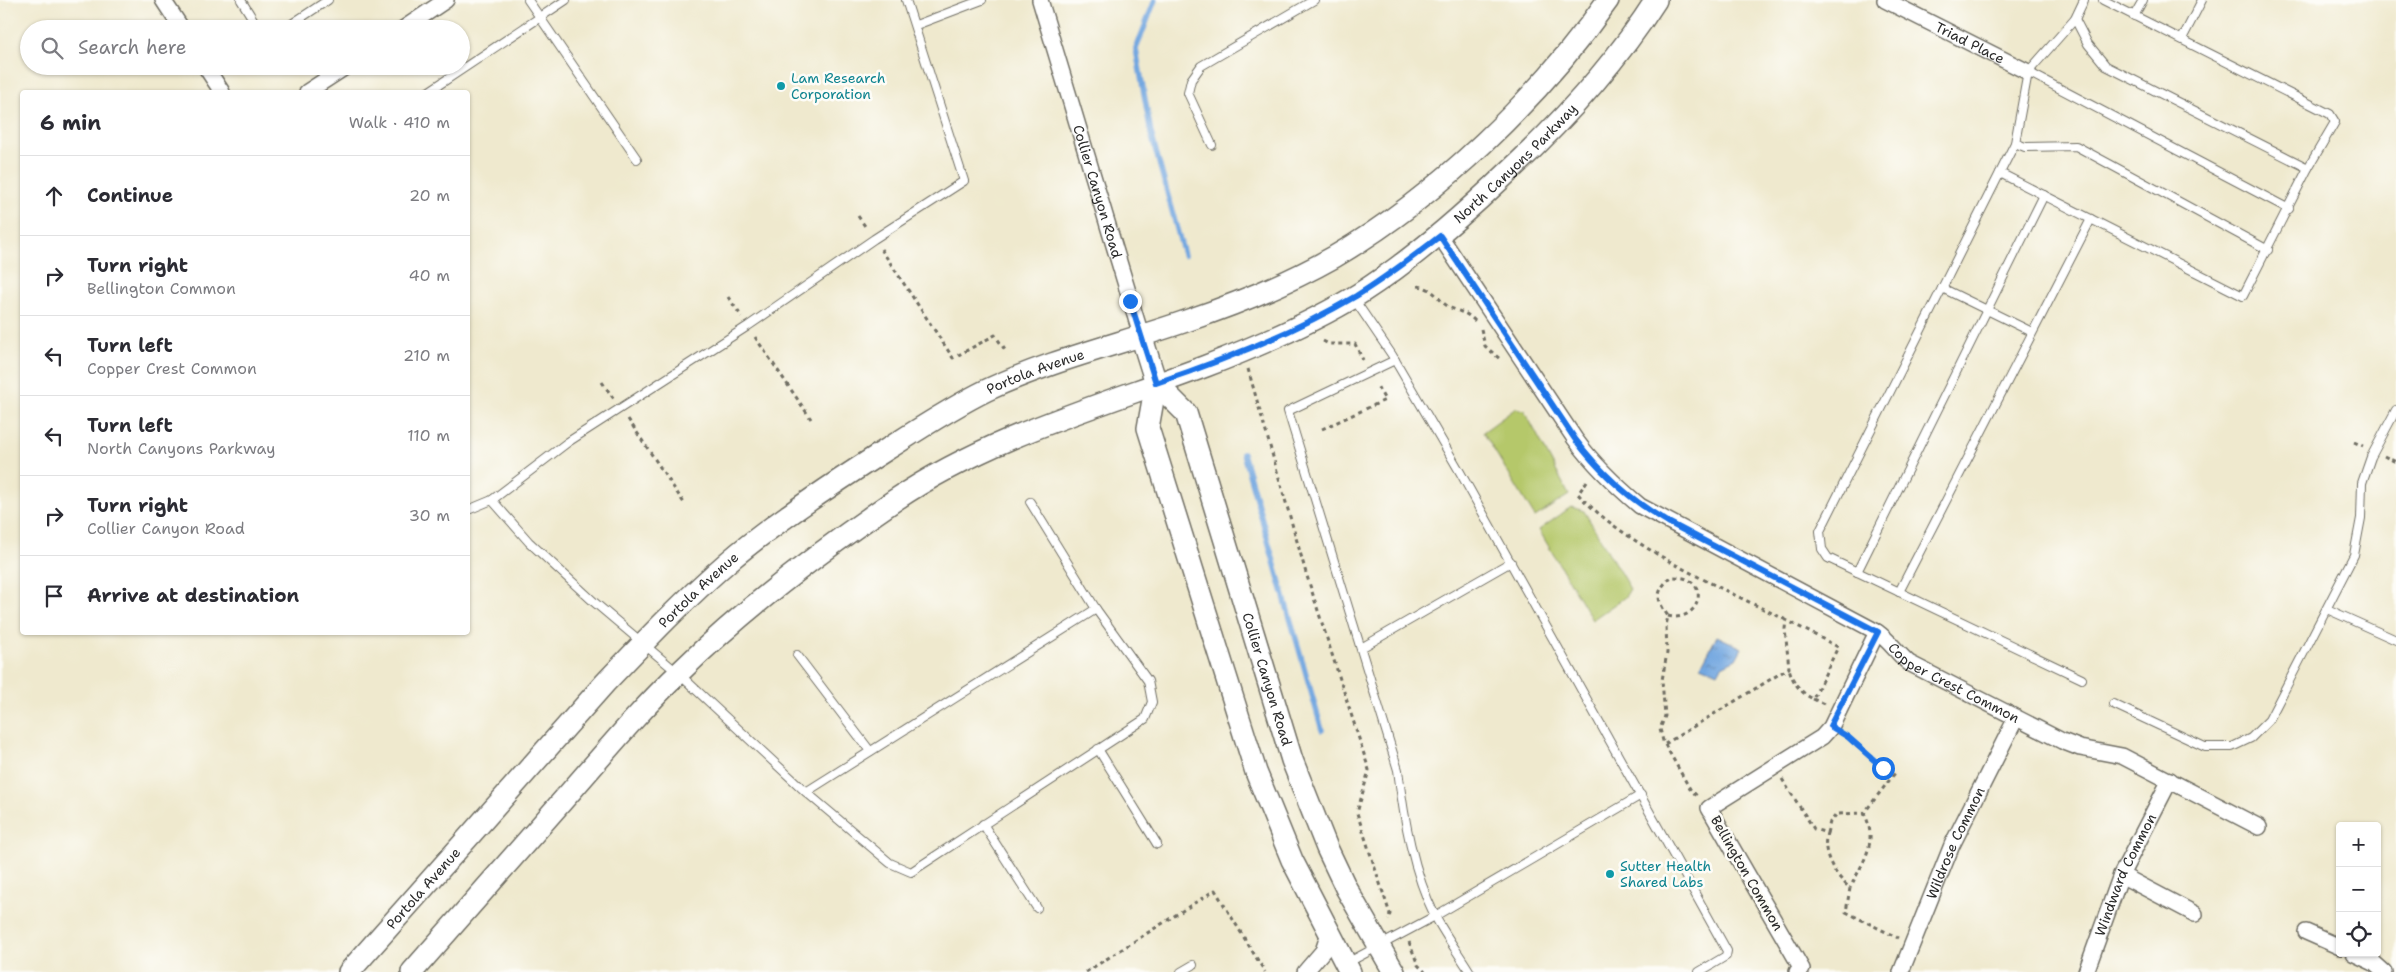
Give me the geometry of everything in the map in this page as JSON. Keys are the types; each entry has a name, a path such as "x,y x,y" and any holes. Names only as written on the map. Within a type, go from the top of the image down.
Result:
{"main road":[{"path":"1141,335 1186,321 1296,277 1374,231 1455,168 1524,103 1582,38 1608,0"},
{"name":"North Canyons Parkway","path":"1156,383 1242,351 1300,325 1353,297 1399,267 1440,236 1550,133 1611,61 1656,0"},
{"name":"Collier Canyon Road","path":"1141,335 1156,383 1148,428 1240,725 1274,818 1329,933 1348,968"},
{"name":"Portola Avenue","path":"350,972 643,643 730,560 830,486 928,423 986,391 1036,370 1141,335"},
{"path":"412,972 637,716 678,673 762,600 898,498 954,467 1028,430 1156,383"},
{"name":"Collier Canyon Road","path":"1156,383 1186,413 1292,760 1327,848 1378,946 1394,972"}],"street":[{"path":"163,0 176,20"},
{"path":"416,20 446,0"},
{"name":"Collier Canyon Road","path":"1040,0 1141,335"},
{"name":"Triad Place","path":"1885,0 2028,72"},
{"path":"211,75 221,90"},
{"path":"310,90 333,75"},
{"name":"Copper Crest Common","path":"1440,236 1575,439 1593,463 1615,486 1640,506 1878,632 1890,641 1900,655 1909,663 2062,741 2080,748 2122,756 2259,827"},
{"name":"Bellington Common","path":"1797,972 1802,969 1710,808 1822,737 1830,726 1878,632"},
{"name":"Wildrose Common","path":"1902,972 1952,845 2016,718"},
{"name":"Windward Common","path":"2086,972 2121,875 2170,780"},
{"path":"2121,875 2195,914"},
{"path":"2306,932 2336,945"},
{"path":"1305,972 1323,951 1329,933"},
{"path":"2361,957 2374,963 2384,972"}],"lane":[{"path":"241,0 254,20"},
{"path":"298,20 328,0"},
{"path":"528,0 637,159"},
{"path":"470,64 566,0"},
{"path":"470,509 492,500 568,442 748,326 874,239 964,181 916,25 906,0"},
{"path":"916,25 982,0"},
{"path":"1212,145 1188,93 1192,80 1201,66 1314,0"},
{"path":"2082,679 1828,558 1822,549 1820,531 2015,143 2028,72 2075,19 2084,0"},
{"path":"2000,173 2243,296 2289,209 2308,168 2335,122 2330,114 2103,0"},
{"path":"2134,16 2143,0"},
{"path":"2182,39 2202,0"},
{"path":"2075,19 2088,44 2106,66 2308,168"},
{"path":"2028,72 2289,209"},
{"path":"431,90 454,75"},
{"path":"2015,143 2025,147 2076,146 2268,250"},
{"path":"1857,572 2044,195"},
{"path":"1899,592 2091,219"},
{"path":"1942,288 2032,332"},
{"path":"1353,297 1395,360 1511,562 1727,951 1726,956 1699,972"},
{"path":"1395,360 1288,411 1398,770 1403,806 1417,870 1435,916 1470,972"},
{"path":"2113,704 2205,747 2232,747 2251,738 2269,720 2354,555 2362,518 2362,483 2371,457 2396,410"},
{"path":"492,500 529,542 678,673 806,792 890,864 911,872 1145,719 1152,702 1148,681 1096,609 1030,502"},
{"path":"1361,648 1511,562"},
{"path":"2326,608 2396,640"},
{"path":"806,792 1096,609"},
{"path":"796,656 870,752"},
{"path":"1098,749 1157,844"},
{"path":"1348,968 1378,946 1435,916 1641,795"},
{"path":"983,824 1037,908"},
{"path":"1182,972 1193,965"}],"path":[{"path":"858,216 953,358 995,335 1005,350"},
{"path":"728,297 811,419"},
{"path":"1242,351 1306,573 1369,770 1357,813 1390,914 1378,946"},
{"path":"602,382 684,503"},
{"path":"1689,580 1693,572"},
{"path":"1668,616 1677,618 1685,616 1694,610 1698,600 1697,588 1689,580 1671,577 1663,585 1658,597 1668,616 1666,626 1667,653 1662,680 1665,716 1660,729 1665,744 1690,789 1710,808"},
{"path":"1786,620 1838,646 1813,699 1800,690 1789,668 1785,629 1786,620"},
{"path":"1665,744 1789,668"},
{"path":"1830,726 1848,737 1883,768 1895,772 1864,813"},
{"path":"1774,767 1814,829 1827,833"},
{"path":"1850,888 1840,881 1830,863 1825,841 1830,822 1837,814 1864,813"},
{"path":"1864,813 1870,825 1871,841 1866,858 1850,888 1846,912 1912,945"},
{"path":"1086,972 1215,890 1265,972"},
{"path":"1412,947 1418,965 1425,972"}],"green space":[{"path":"1516,408 1524,410 1569,495 1535,517 1483,432"},
{"path":"1571,507 1584,511 1630,589 1625,597 1592,620 1539,530"}],"water":[{"path":"1717,636 1742,648 1736,659 1722,666 1718,673 1701,666"}],"waterway":[{"path":"1155,0 1136,49 1151,133 1184,255"},
{"path":"1243,453 1322,730"}],"place":[{"name":"Lam Research Corporation","path":"781,86"},
{"name":"Sutter Health Shared Labs","path":"1610,874"}],"route":[{"path":"1130,301 1156,383 1208,366 1317,317 1357,295 1399,267 1440,236 1575,439 1593,463 1615,486 1640,506 1668,522 1878,632 1830,726 1869,753 1883,768"}]}
